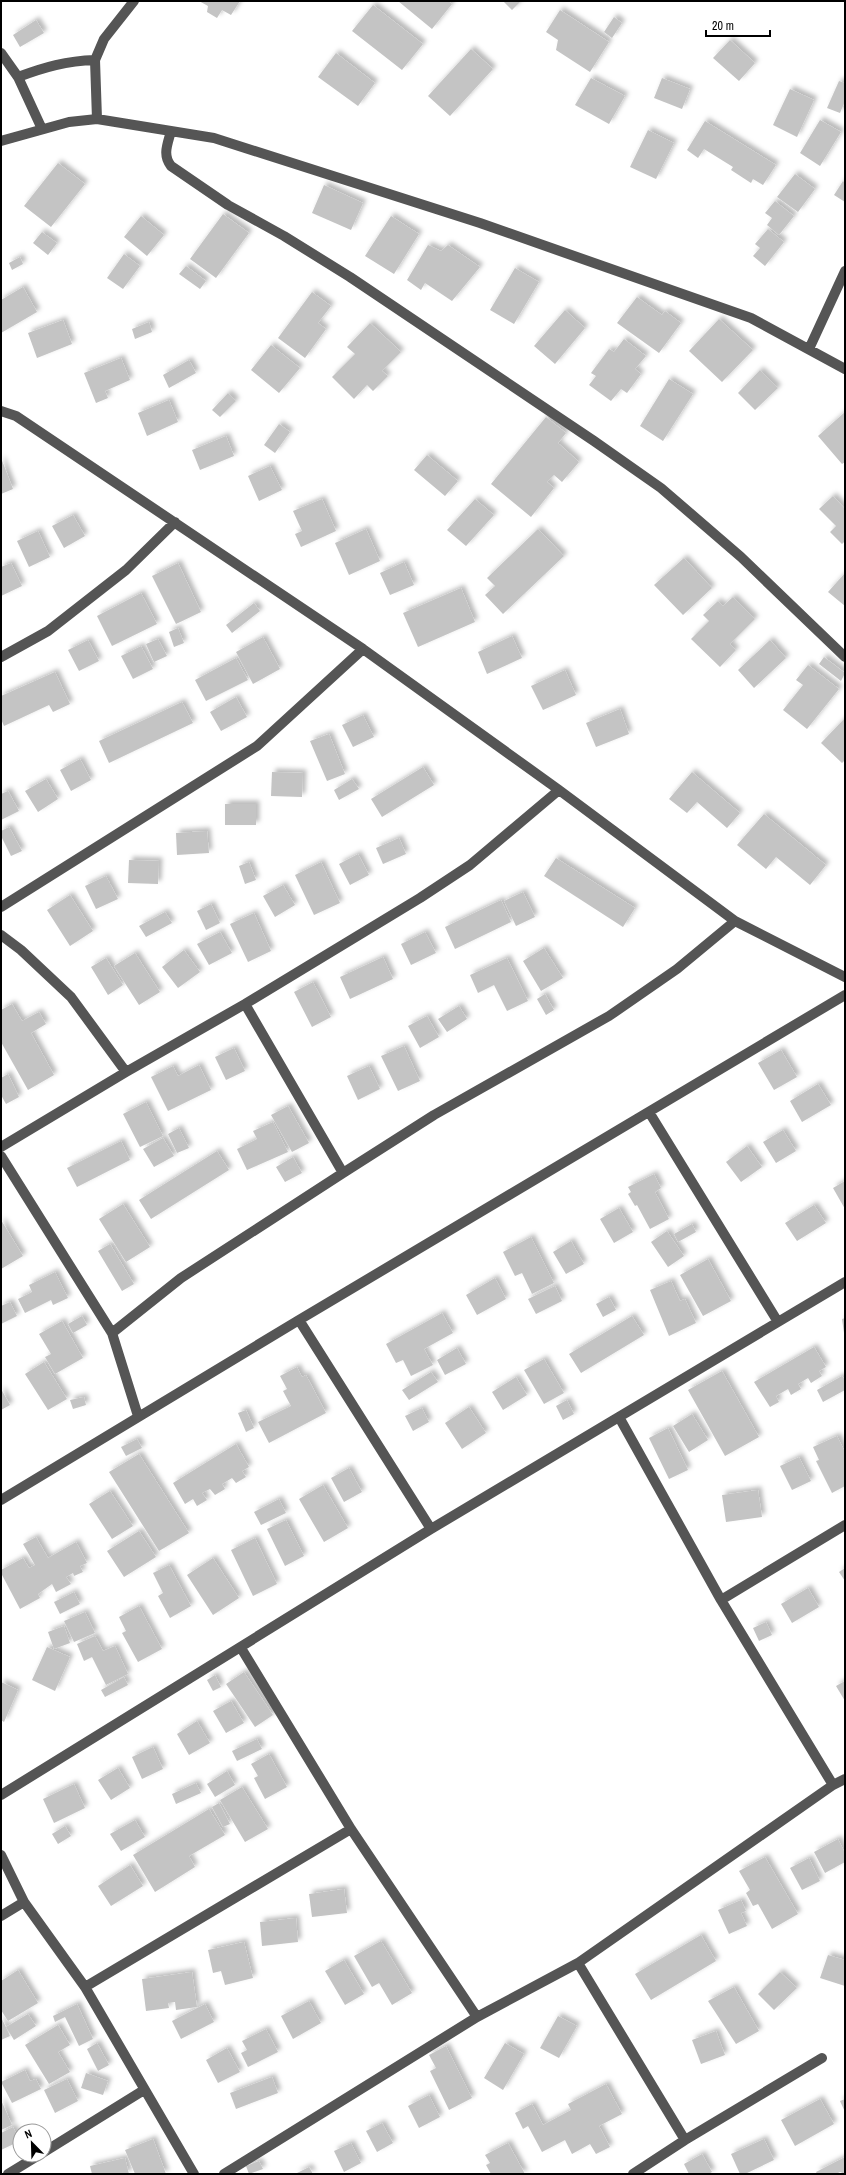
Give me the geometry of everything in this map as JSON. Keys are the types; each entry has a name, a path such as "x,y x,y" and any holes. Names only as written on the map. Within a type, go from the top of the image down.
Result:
{"street":[{"path":"98,119 95,60 104,40 134,1"},
{"path":"1,53 18,77 42,129"},
{"path":"18,77 46,66 70,61 95,60"},
{"path":"1,141 70,122 98,119 214,138 487,226 751,318 845,369"},
{"path":"171,131 166,152 166,160 171,166 228,205 284,236 350,277 588,436 661,488 741,557 845,657"},
{"path":"809,350 845,271"},
{"path":"1,411 16,416 363,649 559,790 735,921 845,977"},
{"path":"1,658 48,631 126,570 175,522"},
{"path":"1,907 257,746 363,649"},
{"path":"1,1147 126,1072 245,1004 470,865 559,790"},
{"path":"112,1333 181,1278 343,1173 434,1115 609,1016 677,969 735,921"},
{"path":"1,935 21,950 71,997 126,1072"},
{"path":"1,1500 138,1416 845,995"},
{"path":"245,1004 343,1173"},
{"path":"649,1112 778,1322"},
{"path":"1,1156 112,1333 138,1416"},
{"path":"1,1795 241,1648 431,1529 845,1282"},
{"path":"299,1320 431,1529"},
{"path":"619,1417 721,1600 832,1785"},
{"path":"721,1600 845,1525"},
{"path":"241,1648 351,1829 477,2017"},
{"path":"224,2174 477,2017 578,1963 832,1785 845,1779"},
{"path":"85,1988 351,1829"},
{"path":"1,1855 24,1902 85,1988 194,2174"},
{"path":"1,1916 24,1902"},
{"path":"578,1963 685,2140"},
{"path":"633,2174 685,2140 822,2058"},
{"path":"52,2147 144,2090"},
{"path":"8,2174 26,2163"}],"building":[{"path":"199,1 240,1 231,15 222,10 217,18 207,12 208,6"},
{"path":"398,1 448,1 452,4 432,29"},
{"path":"503,1 521,1 512,10"},
{"path":"373,5 423,44 402,70 352,31"},
{"path":"560,10 609,42 590,72 556,50 558,40 546,32"},
{"path":"614,17 622,23 612,38 604,32"},
{"path":"36,20 44,33 20,47 13,35"},
{"path":"730,40 755,63 739,81 713,58"},
{"path":"471,49 493,69 450,116 428,96"},
{"path":"336,53 375,83 358,106 318,77"},
{"path":"591,78 625,96 609,124 575,105"},
{"path":"662,78 690,89 682,109 654,98"},
{"path":"839,81 845,83 845,101 840,113 827,108"},
{"path":"790,89 814,100 797,137 773,125"},
{"path":"820,120 841,132 820,166 800,153"},
{"path":"705,121 776,165 763,185 753,179 751,183 731,170 733,167 704,149 698,158 687,150"},
{"path":"648,130 674,143 656,179 630,167"},
{"path":"58,163 85,184 51,227 24,206"},
{"path":"795,174 815,189 798,212 777,197"},
{"path":"843,181 845,183 845,202 834,195"},
{"path":"324,185 363,203 351,230 312,213"},
{"path":"775,201 794,216 779,235 767,225 772,218 765,213"},
{"path":"223,214 249,233 216,278 190,259"},
{"path":"141,216 164,235 147,256 124,237"},
{"path":"391,216 419,234 394,274 365,256"},
{"path":"768,229 784,242 765,266 753,256 760,248 755,244"},
{"path":"42,232 57,243 48,255 33,243"},
{"path":"428,245 441,251 448,245 480,267 452,301 425,283 421,290 407,280"},
{"path":"124,254 140,266 123,289 107,278"},
{"path":"20,257 23,264 12,270 9,263"},
{"path":"186,266 206,281 200,289 179,274"},
{"path":"515,268 539,282 514,324 490,310"},
{"path":"23,287 37,312 1,333 1,300"},
{"path":"312,292 331,306 318,323 326,329 305,358 278,338"},
{"path":"637,297 662,315 665,311 681,323 659,353 617,323"},
{"path":"565,310 585,328 555,364 534,346"},
{"path":"719,319 753,350 722,382 689,351"},
{"path":"63,320 72,344 37,358 28,333"},
{"path":"149,322 152,332 135,339 132,329"},
{"path":"370,323 401,352 382,371 388,376 373,391 367,385 354,399 332,377 355,354 347,347"},
{"path":"624,339 646,356 635,369 641,374 627,393 621,389 611,401 589,385 596,376 591,373 609,349 614,352"},
{"path":"271,345 300,368 279,393 251,370"},
{"path":"121,358 130,380 105,391 108,398 96,403 84,373"},
{"path":"189,360 196,373 169,388 163,375"},
{"path":"760,370 778,388 755,410 738,393"},
{"path":"669,379 693,394 663,441 640,426"},
{"path":"228,393 236,401 220,417 212,410"},
{"path":"169,400 178,422 147,436 138,413"},
{"path":"845,412 845,462 842,464 818,436"},
{"path":"546,417 566,433 558,443 579,462 562,482 554,475 547,482 554,488 531,517 491,484"},
{"path":"279,424 290,432 275,453 264,445"},
{"path":"226,436 234,456 200,470 192,450"},
{"path":"427,455 458,481 445,496 414,470"},
{"path":"1,458 13,489 1,494"},
{"path":"270,466 282,490 259,501 248,476"},
{"path":"833,496 845,509 845,541 842,544 830,532 836,526 819,509"},
{"path":"322,499 336,531 301,547 295,534 302,531 293,511"},
{"path":"475,499 494,515 466,546 447,530"},
{"path":"73,515 85,536 64,548 52,526"},
{"path":"366,529 380,561 349,575 335,543"},
{"path":"538,529 564,556 503,614 485,595 495,586 487,578"},
{"path":"38,531 50,557 29,567 17,541"},
{"path":"684,558 712,588 683,615 654,585"},
{"path":"404,562 414,585 390,595 380,573"},
{"path":"11,563 22,586 1,596 1,567"},
{"path":"178,563 201,612 176,624 152,576"},
{"path":"845,573 845,606 828,592"},
{"path":"461,588 475,622 418,647 403,613"},
{"path":"141,593 157,624 112,646 97,616"},
{"path":"733,597 755,619 730,644 736,650 720,667 691,639 709,621 703,615 718,601 723,606"},
{"path":"254,603 260,611 232,633 226,625"},
{"path":"178,628 184,643 174,647 169,632"},
{"path":"512,636 522,658 487,674 478,652"},
{"path":"263,637 280,669 253,684 236,652"},
{"path":"158,639 167,656 154,662 146,644"},
{"path":"88,640 99,661 79,671 68,650"},
{"path":"770,640 786,658 754,688 738,670"},
{"path":"141,646 153,669 133,679 121,656"},
{"path":"824,657 845,673 841,681 819,664"},
{"path":"236,658 248,680 206,701 195,680"},
{"path":"808,665 839,689 807,729 783,710 803,685 796,680"},
{"path":"565,670 576,695 543,710 531,686"},
{"path":"55,672 70,704 53,712 49,705 4,726 1,719 1,696"},
{"path":"236,697 247,717 221,731 210,712"},
{"path":"182,702 193,723 109,763 99,741"},
{"path":"620,709 629,734 596,747 586,723"},
{"path":"363,715 374,737 353,747 342,725"},
{"path":"845,718 845,760 842,763 821,743"},
{"path":"329,734 345,774 327,781 310,741"},
{"path":"80,759 91,780 71,791 60,770"},
{"path":"423,767 434,785 382,817 371,799"},
{"path":"272,772 303,773 302,797 271,796"},
{"path":"692,772 740,813 727,828 697,802 687,813 669,799"},
{"path":"46,779 58,799 38,812 25,791"},
{"path":"352,779 359,789 339,800 334,790"},
{"path":"8,791 19,811 1,820 1,794"},
{"path":"225,804 256,804 256,825 225,825"},
{"path":"764,814 826,865 810,885 776,857 766,869 737,845"},
{"path":"9,827 22,851 11,856 1,836 1,831"},
{"path":"207,831 209,853 177,855 176,833"},
{"path":"399,838 406,854 383,864 376,848"},
{"path":"358,854 369,875 350,885 339,864"},
{"path":"556,858 635,908 623,927 544,876"},
{"path":"129,860 159,861 158,884 128,883"},
{"path":"249,862 256,880 245,884 239,866"},
{"path":"321,862 340,903 314,915 295,875"},
{"path":"106,876 118,899 96,909 85,886"},
{"path":"283,885 295,905 275,917 263,896"},
{"path":"523,892 535,917 516,926 504,901"},
{"path":"70,895 93,931 70,946 47,910"},
{"path":"501,900 511,922 455,949 445,927"},
{"path":"211,904 220,923 206,930 197,911"},
{"path":"165,912 172,923 146,937 139,926"},
{"path":"254,913 271,951 248,962 230,924"},
{"path":"220,932 232,953 209,965 197,944"},
{"path":"425,932 436,953 411,965 401,944"},
{"path":"544,948 563,978 541,991 523,961"},
{"path":"184,950 200,972 178,988 162,967"},
{"path":"135,953 160,992 139,1005 114,966"},
{"path":"383,957 393,979 350,999 340,977"},
{"path":"106,958 123,985 108,995 91,967"},
{"path":"507,958 528,1001 507,1011 494,985 478,993 470,975"},
{"path":"313,982 331,1017 312,1027 294,992"},
{"path":"545,994 554,1010 546,1015 537,999"},
{"path":"12,1004 22,1021 39,1012 46,1024 31,1033 54,1075 28,1090 1,1042 1,1010"},
{"path":"459,1006 467,1019 447,1032 438,1019"},
{"path":"427,1016 439,1037 420,1048 408,1026"},
{"path":"404,1046 420,1081 398,1091 381,1056"},
{"path":"234,1048 245,1071 226,1080 215,1057"},
{"path":"781,1050 797,1077 774,1090 758,1063"},
{"path":"199,1065 211,1090 168,1111 151,1077 173,1066 178,1076"},
{"path":"369,1066 380,1089 358,1100 347,1076"},
{"path":"8,1074 19,1097 6,1104 1,1095 1,1078"},
{"path":"818,1084 831,1105 802,1122 790,1101"},
{"path":"146,1102 163,1136 140,1147 123,1114"},
{"path":"288,1106 309,1143 292,1152 271,1115"},
{"path":"273,1122 288,1152 247,1170 237,1149 257,1139 253,1131"},
{"path":"179,1128 189,1148 177,1153 168,1134"},
{"path":"783,1130 796,1151 776,1163 763,1142"},
{"path":"163,1138 174,1156 154,1167 143,1149"},
{"path":"121,1141 130,1160 77,1187 67,1168"},
{"path":"747,1146 762,1167 741,1182 726,1162"},
{"path":"217,1151 229,1170 151,1219 139,1200"},
{"path":"293,1157 302,1173 285,1182 276,1167"},
{"path":"654,1174 661,1188 655,1192 669,1219 650,1229 637,1205 635,1206 628,1194 631,1192 628,1187"},
{"path":"845,1181 845,1209 833,1188"},
{"path":"123,1204 150,1247 126,1262 99,1219"},
{"path":"814,1205 826,1223 797,1241 785,1223"},
{"path":"619,1208 633,1232 614,1243 600,1219"},
{"path":"1,1220 23,1256 1,1269"},
{"path":"692,1224 696,1232 678,1242 674,1234"},
{"path":"667,1231 684,1256 668,1267 651,1242"},
{"path":"531,1237 554,1283 532,1294 522,1273 515,1276 503,1252"},
{"path":"571,1241 584,1264 566,1274 553,1252"},
{"path":"110,1244 134,1284 122,1291 98,1251"},
{"path":"708,1259 731,1301 703,1316 680,1275"},
{"path":"55,1272 68,1298 53,1305 51,1300 25,1313 18,1299 32,1292 29,1285"},
{"path":"495,1278 506,1299 477,1315 466,1295"},
{"path":"671,1281 680,1301 685,1299 696,1323 669,1336 650,1290"},
{"path":"555,1286 562,1301 536,1314 528,1299"},
{"path":"609,1297 616,1310 603,1317 596,1304"},
{"path":"10,1302 17,1316 1,1324 1,1306"},
{"path":"442,1313 453,1333 424,1349 433,1365 411,1376 403,1360 396,1363 386,1344"},
{"path":"82,1316 87,1325 73,1333 68,1324"},
{"path":"632,1316 644,1335 581,1373 569,1354"},
{"path":"845,1318 845,1332 844,1333 842,1319"},
{"path":"62,1321 83,1358 55,1374 45,1357 51,1354 39,1334"},
{"path":"814,1347 826,1367 819,1371 822,1376 811,1383 808,1378 798,1384 801,1389 791,1395 788,1389 776,1396 779,1402 770,1407 754,1382"},
{"path":"457,1348 466,1364 445,1375 437,1360"},
{"path":"544,1359 564,1393 544,1404 524,1370"},
{"path":"44,1362 67,1399 48,1410 25,1374"},
{"path":"297,1367 302,1377 306,1375 326,1413 269,1443 258,1422 291,1406 283,1391 287,1389 280,1376"},
{"path":"722,1371 759,1437 725,1456 688,1390"},
{"path":"431,1372 438,1382 409,1400 402,1390"},
{"path":"842,1376 845,1380 845,1390 823,1402 817,1390"},
{"path":"516,1377 527,1395 503,1410 492,1392"},
{"path":"1,1389 10,1405 1,1410"},
{"path":"84,1397 86,1405 73,1409 70,1400"},
{"path":"567,1400 574,1414 563,1420 556,1406"},
{"path":"469,1407 486,1433 462,1449 445,1423"},
{"path":"422,1408 429,1422 413,1431 405,1416"},
{"path":"246,1410 254,1428 246,1432 238,1413"},
{"path":"692,1414 708,1440 689,1452 673,1426"},
{"path":"668,1428 688,1470 669,1479 649,1438"},
{"path":"837,1436 845,1452 845,1486 832,1493 816,1461 819,1460 813,1447"},
{"path":"137,1439 142,1448 126,1456 121,1447"},
{"path":"236,1444 249,1467 242,1471 246,1477 236,1483 232,1478 222,1484 225,1489 215,1495 210,1489 202,1493 207,1500 197,1506 193,1499 185,1504 173,1483"},
{"path":"139,1454 189,1533 159,1551 109,1472"},
{"path":"799,1457 811,1481 792,1490 780,1466"},
{"path":"349,1468 362,1492 344,1502 331,1478"},
{"path":"323,1485 348,1528 324,1542 299,1499"},
{"path":"758,1490 762,1517 726,1522 722,1495"},
{"path":"110,1491 133,1526 112,1539 89,1504"},
{"path":"279,1499 286,1513 261,1525 254,1512"},
{"path":"286,1520 304,1556 285,1566 267,1529"},
{"path":"139,1531 156,1557 124,1577 107,1551"},
{"path":"36,1537 48,1558 76,1542 87,1563 80,1566 83,1572 74,1576 73,1573 66,1577 71,1584 56,1592 52,1584 38,1594 40,1598 20,1609 1,1573 1,1570 23,1558 29,1568 35,1565 23,1544"},
{"path":"255,1538 277,1584 253,1596 231,1550"},
{"path":"213,1558 239,1598 213,1615 187,1575"},
{"path":"169,1565 191,1606 170,1618 158,1596 163,1593 153,1573"},
{"path":"845,1568 845,1581 839,1572"},
{"path":"808,1588 819,1607 792,1623 781,1604"},
{"path":"74,1592 80,1604 60,1614 54,1602"},
{"path":"139,1606 162,1649 138,1662 122,1633 126,1631 119,1617"},
{"path":"85,1612 95,1633 74,1642 64,1621"},
{"path":"766,1622 772,1635 759,1641 753,1628"},
{"path":"64,1626 70,1643 54,1649 48,1632"},
{"path":"95,1636 103,1651 115,1646 128,1674 106,1685 92,1657 84,1661 77,1644"},
{"path":"47,1647 70,1657 55,1691 32,1680"},
{"path":"244,1672 273,1715 255,1727 226,1684"},
{"path":"215,1675 221,1687 213,1691 207,1680"},
{"path":"124,1677 128,1685 105,1697 101,1690"},
{"path":"845,1681 845,1701 836,1686"},
{"path":"1,1682 18,1690 4,1722 1,1720"},
{"path":"231,1701 244,1723 226,1733 213,1711"},
{"path":"197,1721 210,1743 189,1755 177,1734"},
{"path":"257,1739 262,1749 237,1761 232,1751"},
{"path":"153,1747 163,1769 142,1779 132,1757"},
{"path":"269,1754 287,1787 265,1799 254,1778 258,1776 251,1764"},
{"path":"118,1768 130,1788 111,1800 98,1780"},
{"path":"227,1771 235,1785 215,1797 207,1784"},
{"path":"196,1783 201,1793 176,1804 172,1794"},
{"path":"74,1784 85,1808 54,1823 43,1799"},
{"path":"242,1787 268,1829 245,1842 220,1800"},
{"path":"219,1803 230,1824 223,1827 212,1807"},
{"path":"209,1809 225,1835 189,1856 195,1867 155,1892 133,1855"},
{"path":"135,1820 145,1837 121,1851 110,1834"},
{"path":"65,1826 71,1836 58,1844 52,1834"},
{"path":"838,1839 845,1853 845,1862 825,1873 814,1852"},
{"path":"765,1857 798,1914 772,1929 758,1904 753,1906 746,1893 750,1890 739,1871"},
{"path":"809,1858 820,1881 802,1890 790,1868"},
{"path":"130,1865 143,1886 111,1906 98,1886"},
{"path":"344,1889 347,1913 312,1917 309,1894"},
{"path":"741,1900 746,1911 741,1913 747,1926 729,1934 718,1910"},
{"path":"296,1918 298,1942 262,1946 260,1922"},
{"path":"701,1935 716,1961 651,2000 635,1974"},
{"path":"381,1941 412,1993 392,2005 379,1983 372,1987 354,1956"},
{"path":"244,1942 253,1978 225,1985 221,1971 213,1973 208,1950"},
{"path":"828,1955 845,1960 845,1986 820,1978"},
{"path":"344,1960 364,1994 345,2005 325,1971"},
{"path":"18,1970 38,2003 8,2021 1,2010 1,1981"},
{"path":"192,1972 197,2007 176,2010 175,2002 168,2003 169,2008 146,2011 142,1979"},
{"path":"780,1972 797,1988 774,2010 758,1994"},
{"path":"734,1987 759,2031 736,2044 708,2001"},
{"path":"309,2001 321,2023 293,2039 281,2016"},
{"path":"77,2004 93,2039 79,2046 65,2017 55,2022 53,2016"},
{"path":"205,2004 214,2022 181,2039 172,2021"},
{"path":"28,2014 36,2026 14,2040 6,2027"},
{"path":"558,2016 577,2026 559,2058 540,2048"},
{"path":"1,2017 10,2036 1,2040"},
{"path":"58,2025 70,2045 58,2052 70,2072 49,2084 25,2045"},
{"path":"266,2029 278,2052 248,2067 241,2053 247,2050 242,2041"},
{"path":"716,2031 725,2055 701,2064 692,2040"},
{"path":"97,2043 109,2065 98,2071 87,2049"},
{"path":"505,2043 524,2054 503,2090 484,2078"},
{"path":"446,2046 472,2098 449,2110 430,2071 436,2068 429,2055"},
{"path":"227,2048 240,2072 218,2083 206,2060"},
{"path":"25,2070 30,2081 36,2079 41,2089 12,2103 1,2082"},
{"path":"86,2073 108,2081 103,2095 81,2088"},
{"path":"272,2077 278,2093 236,2109 230,2093"},
{"path":"67,2079 78,2101 55,2113 44,2090"},
{"path":"606,2084 622,2114 599,2126 610,2147 596,2154 590,2144 572,2154 565,2140 542,2152 528,2126 523,2129 515,2113 532,2104 543,2125 571,2110 568,2104"},
{"path":"429,2095 440,2117 419,2128 408,2106"},
{"path":"820,2099 834,2124 795,2146 781,2120"},
{"path":"845,2099 845,2112 840,2101"},
{"path":"1,2100 12,2125 1,2130"},
{"path":"382,2123 393,2143 377,2152 366,2131"},
{"path":"12,2128 12,2145 1,2150 1,2133"},
{"path":"153,2139 166,2174 135,2174 125,2150"},
{"path":"764,2139 774,2160 745,2174 740,2174 731,2154"},
{"path":"351,2143 361,2163 344,2172 334,2151"},
{"path":"508,2143 525,2174 491,2174 486,2165 490,2163 485,2155"},
{"path":"702,2154 712,2172 709,2174 689,2174 684,2164"},
{"path":"845,2157 845,2174 840,2172 836,2174 817,2174 816,2172"},
{"path":"125,2158 129,2174 92,2174 90,2166"},
{"path":"259,2161 263,2169 249,2174 246,2166"},
{"path":"309,2167 313,2174 295,2174"}]}
